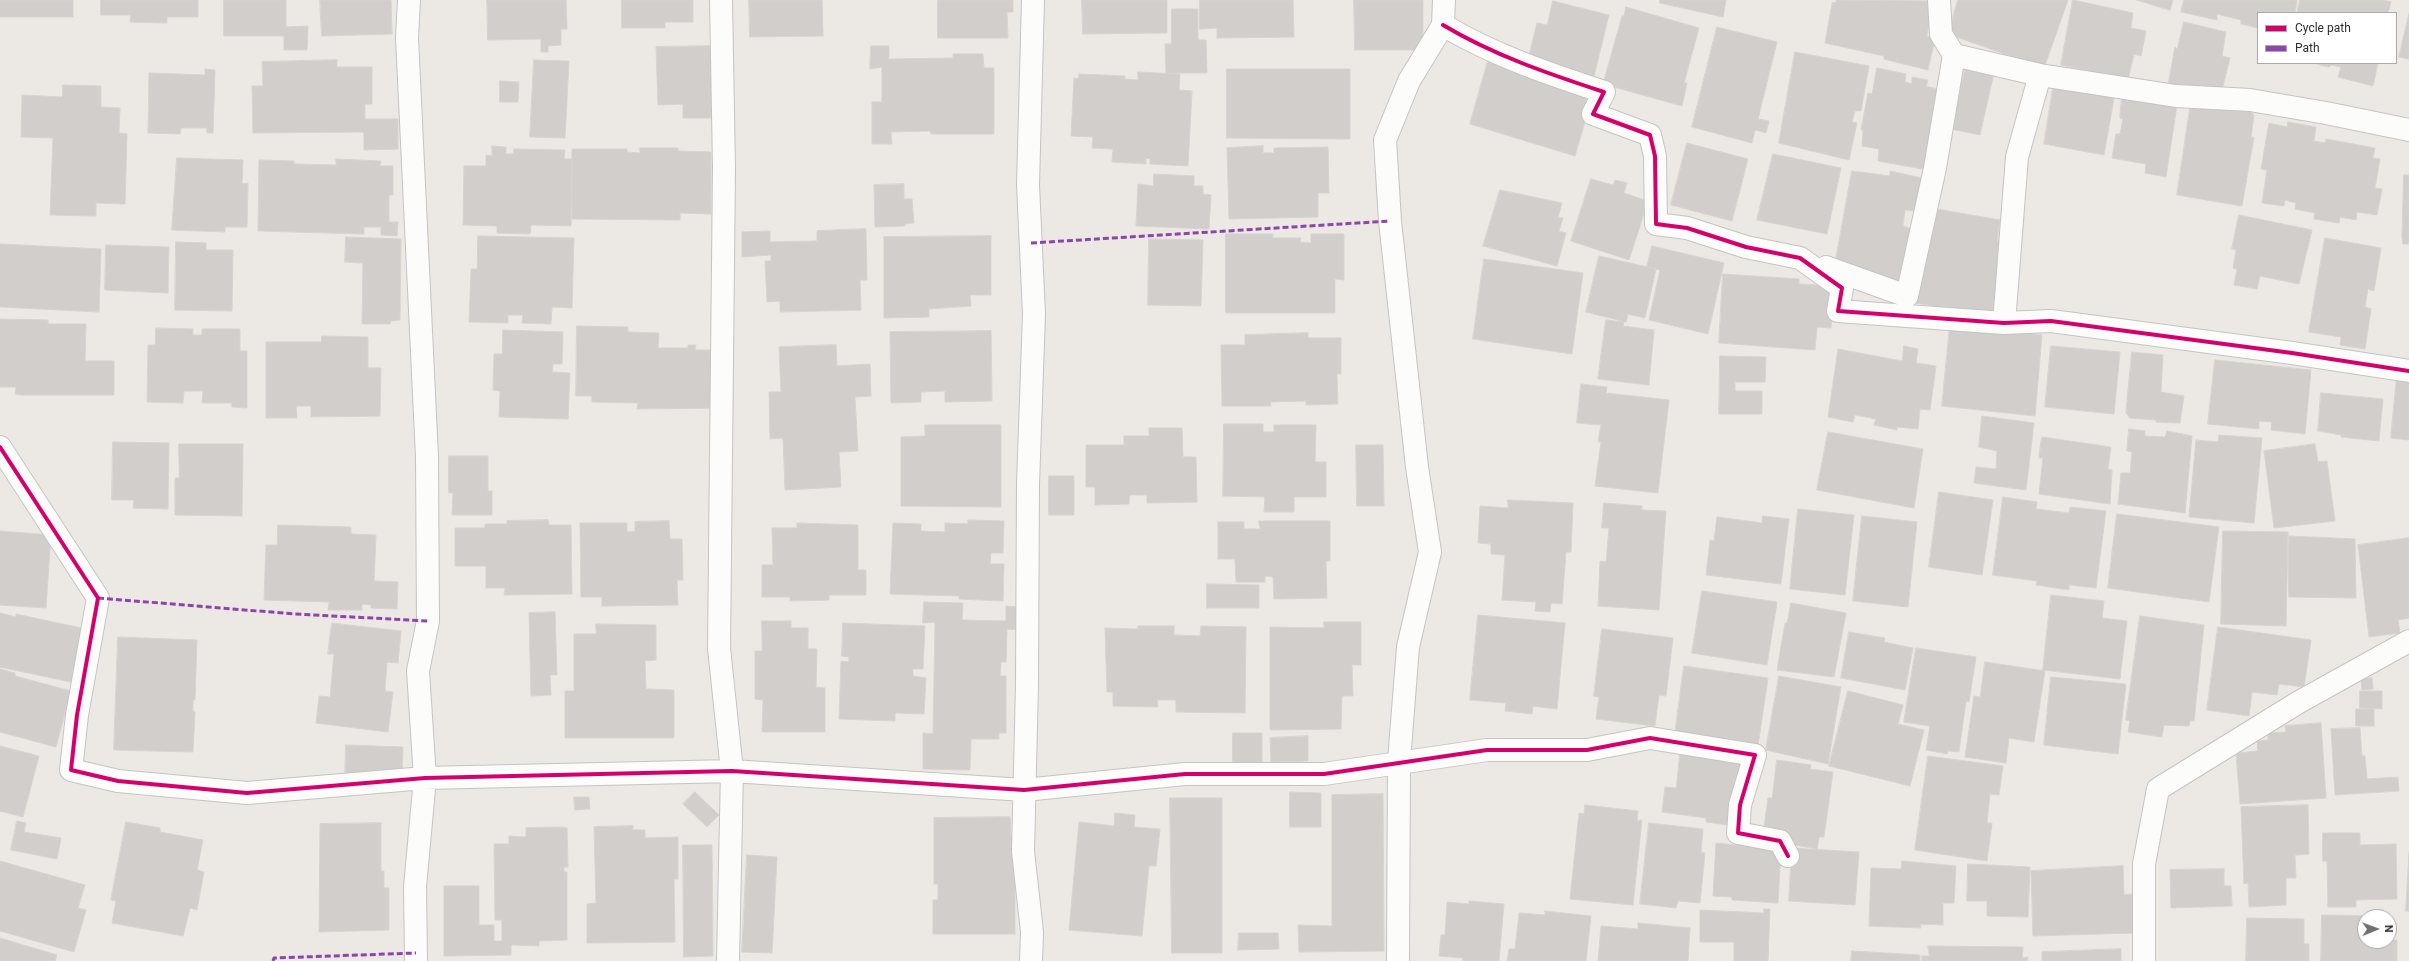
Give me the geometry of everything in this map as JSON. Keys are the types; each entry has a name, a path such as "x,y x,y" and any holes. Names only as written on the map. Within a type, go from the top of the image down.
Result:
{"street":[{"path":"409,0 407,38 427,457 428,621 418,671 424,778 415,887 416,961"},
{"path":"721,0 724,168 719,648 732,771 728,961"},
{"path":"1031,961 1032,932 1023,850 1027,685 1028,484 1034,314 1028,185 1034,0"},
{"path":"1398,961 1399,762 1408,647 1430,552 1416,467 1390,221 1385,140 1409,81 1443,25 1444,0"},
{"path":"1443,25 1494,51 1551,74 1604,92 1593,114 1650,135 1655,156 1656,224 1687,228 1746,247 1800,258 1908,296 1935,168 1954,55 1941,34 1939,0"},
{"path":"1954,55 2040,75 2176,96 2250,100 2326,113 2409,130"},
{"path":"2004,323 2017,157 2040,75"},
{"path":"1800,258 1842,288 1838,311 2004,323 2051,321 2285,352 2409,371"},
{"path":"0,447 98,598 77,715 71,770 118,781 247,793 424,778 732,771 1024,790 1185,774 1324,774 1487,750 1587,750 1650,738 1755,755 1740,805 1738,833 1780,842 1788,856"},
{"path":"2144,961 2144,864 2158,790 2299,702 2409,641"}],"building":[{"path":"0,0 73,0 73,17 0,17"},
{"path":"101,0 198,0 198,17 167,17 167,23 130,22 131,15 101,15"},
{"path":"224,0 286,0 286,27 308,26 307,50 284,50 284,36 224,36"},
{"path":"320,0 391,0 392,34 322,36"},
{"path":"487,0 566,0 567,29 561,29 561,45 548,46 548,52 541,52 541,39 488,40"},
{"path":"622,0 693,0 693,22 665,22 665,28 622,28"},
{"path":"749,0 822,0 823,36 750,37"},
{"path":"938,0 1013,0 1013,12 1007,12 1008,38 938,38"},
{"path":"1082,0 1167,0 1167,33 1083,34"},
{"path":"1200,0 1293,0 1294,37 1217,38 1217,28 1200,29"},
{"path":"1354,0 1423,0 1423,50 1355,50"},
{"path":"1660,0 1726,0 1723,17 1660,3"},
{"path":"1837,0 1933,1 1927,36 1935,39 1928,70 1884,59 1884,56 1825,43 1832,3 1836,2"},
{"path":"1958,0 2068,0 2044,68 1948,34"},
{"path":"2073,0 2133,13 2131,28 2146,31 2141,56 2134,54 2128,80 2084,74 2085,70 2061,65"},
{"path":"2137,0 2173,0 2170,10"},
{"path":"2184,0 2297,0 2295,12 2257,12 2257,28 2241,24 2241,20 2217,14 2217,20 2181,12"},
{"path":"2300,0 2384,0 2391,2 2388,12 2297,12"},
{"path":"1553,1 1609,15 1594,76 1528,59 1537,23 1547,25"},
{"path":"1626,7 1699,28 1684,83 1687,83 1682,106 1603,84 1622,16 1624,16"},
{"path":"1172,9 1198,9 1198,40 1206,40 1207,73 1166,73 1165,44 1171,44"},
{"path":"2409,14 2409,59 2399,57"},
{"path":"2184,22 2226,32 2222,56 2230,58 2221,94 2168,85 2175,47 2177,49"},
{"path":"1717,27 1777,42 1758,119 1769,121 1766,133 1755,130 1752,143 1692,127"},
{"path":"713,46 715,118 683,118 683,104 658,105 656,47"},
{"path":"871,46 889,46 889,59 953,58 953,54 983,54 984,68 994,68 994,134 931,134 930,131 891,132 892,144 872,144 872,102 882,102 882,67 870,69"},
{"path":"1795,52 1869,66 1861,111 1855,111 1852,122 1857,123 1849,160 1779,143"},
{"path":"337,60 337,67 372,67 372,104 365,104 365,119 398,119 398,149 364,150 364,132 253,133 252,86 263,86 262,62"},
{"path":"534,60 569,61 565,138 530,137"},
{"path":"1488,61 1589,92 1582,114 1587,115 1575,156 1470,124"},
{"path":"1967,61 1995,68 1980,135 1951,129"},
{"path":"2318,64 2378,64 2373,86 2338,77 2341,67 2331,65 2329,67"},
{"path":"1877,68 1906,74 1905,82 1912,84 1912,77 1928,80 1926,86 1944,91 1928,170 1878,161 1879,149 1862,146 1863,130 1861,130 1868,93 1872,94"},
{"path":"205,69 215,70 213,133 207,133 207,128 181,128 180,134 148,133 149,73 205,75"},
{"path":"1227,69 1350,69 1350,139 1227,138"},
{"path":"1138,72 1180,74 1179,90 1192,91 1188,166 1150,164 1150,159 1146,158 1146,164 1112,162 1113,149 1092,148 1093,137 1071,136 1074,78 1078,79 1079,74 1125,76 1125,79 1138,80"},
{"path":"500,81 519,82 518,102 500,102"},
{"path":"2054,82 2115,93 2104,155 2044,144"},
{"path":"63,85 101,86 101,107 120,108 119,133 127,134 125,204 96,203 96,216 50,215 53,138 21,137 22,95 62,97"},
{"path":"2122,96 2177,105 2166,177 2145,173 2146,164 2112,158 2116,134 2120,134 2123,119 2120,118"},
{"path":"2191,102 2250,111 2254,115 2251,138 2254,137 2242,206 2177,195"},
{"path":"2288,122 2316,127 2314,141 2325,143 2326,139 2375,148 2373,158 2380,159 2375,188 2382,189 2377,215 2357,212 2356,220 2340,217 2339,223 2314,219 2315,213 2295,209 2296,203 2285,200 2284,206 2262,203 2267,170 2261,169 2269,123 2287,127"},
{"path":"1687,143 1748,159 1732,221 1671,205"},
{"path":"492,146 506,147 506,154 513,154 514,149 565,150 564,159 572,159 571,226 531,225 530,234 497,233 497,226 463,225 464,166 486,166 486,155 492,156"},
{"path":"1263,146 1263,153 1274,153 1274,148 1328,147 1329,193 1318,193 1318,217 1229,219 1227,148"},
{"path":"640,148 678,148 678,151 711,152 711,214 680,213 680,220 572,219 572,149 627,149 627,152 640,153"},
{"path":"1773,154 1841,168 1827,234 1757,220"},
{"path":"177,158 243,160 242,184 248,183 247,227 225,227 225,232 172,230"},
{"path":"336,159 381,161 380,166 393,166 393,195 389,195 389,222 398,222 397,236 381,235 381,227 364,227 364,234 258,231 259,160 294,161 294,164 336,165"},
{"path":"1852,171 1890,176 1890,171 1922,178 1916,211 1905,210 1903,226 1912,229 1902,284 1834,270"},
{"path":"1154,174 1194,176 1194,186 1203,186 1203,194 1211,195 1209,229 1136,226 1138,184 1153,186"},
{"path":"2404,175 2409,175 2409,244 2403,244 2402,237"},
{"path":"1591,179 1613,185 1615,180 1627,183 1624,193 1648,201 1629,260 1571,241"},
{"path":"904,184 904,199 912,199 914,223 905,224 905,226 875,227 874,185"},
{"path":"1500,190 1562,203 1558,217 1563,218 1559,231 1566,233 1557,266 1483,246"},
{"path":"1931,208 2000,220 1997,241 2003,242 1992,315 1915,303"},
{"path":"2239,215 2312,230 2299,284 2260,276 2257,289 2234,285 2237,269 2233,268 2236,250 2232,249"},
{"path":"866,229 867,280 860,280 861,310 780,312 780,301 767,302 765,261 771,261 771,255 742,257 742,232 770,231 770,242 817,241 817,231"},
{"path":"1226,234 1273,234 1273,238 1301,238 1300,242 1311,243 1311,234 1344,234 1344,280 1335,279 1335,313 1226,313"},
{"path":"478,236 574,238 572,308 552,307 551,324 522,323 523,315 508,315 508,323 469,322 471,269 477,269"},
{"path":"991,236 991,295 970,295 971,306 929,309 929,317 884,318 884,237"},
{"path":"346,237 401,239 400,320 391,321 390,324 362,324 363,263 345,262"},
{"path":"2325,238 2381,248 2374,291 2368,289 2365,307 2371,309 2365,349 2340,345 2341,337 2309,332"},
{"path":"1149,239 1203,240 1201,306 1148,305"},
{"path":"176,242 206,243 206,250 233,250 232,311 175,310"},
{"path":"0,244 101,249 99,312 0,307"},
{"path":"106,245 169,247 168,293 105,290"},
{"path":"1652,246 1724,263 1708,334 1649,320 1660,270 1647,267"},
{"path":"1599,256 1656,269 1645,318 1628,314 1626,322 1586,312"},
{"path":"1484,259 1583,273 1572,354 1473,339"},
{"path":"1723,274 1799,279 1799,284 1834,286 1831,328 1817,327 1815,350 1719,343"},
{"path":"0,319 48,320 48,324 86,324 85,361 114,361 114,395 21,395 15,394 16,387 0,387"},
{"path":"1606,320 1624,322 1623,326 1654,330 1649,385 1598,379"},
{"path":"1950,325 2042,335 2035,416 1942,406"},
{"path":"577,326 628,327 628,332 659,333 658,348 688,348 688,345 696,345 695,350 717,350 716,408 637,409 638,403 592,402 592,396 576,396"},
{"path":"156,328 193,329 193,335 202,335 202,329 240,329 240,351 247,351 247,408 232,407 232,403 202,403 203,391 184,391 183,403 147,402 148,345 155,345"},
{"path":"503,330 563,332 562,364 553,364 552,372 570,373 568,419 499,417 500,391 493,390 494,354 502,354"},
{"path":"991,331 992,401 945,402 945,391 921,392 921,402 891,403 890,332"},
{"path":"1308,333 1308,338 1341,338 1341,374 1337,374 1338,404 1306,405 1306,401 1270,402 1271,406 1222,406 1221,345 1245,345 1245,335"},
{"path":"322,336 368,337 368,368 381,368 380,416 311,417 311,406 296,406 297,418 266,418 266,342 321,342"},
{"path":"836,345 837,366 870,364 871,396 855,397 858,451 839,452 841,487 785,490 783,438 770,439 769,392 781,392 779,347"},
{"path":"1904,346 1918,349 1916,363 1936,366 1930,410 1920,409 1918,429 1897,427 1897,430 1874,425 1876,419 1855,415 1853,422 1828,417 1838,349 1902,361"},
{"path":"2051,346 2120,352 2114,414 2045,407"},
{"path":"2132,352 2163,355 2161,392 2184,396 2180,423 2156,422 2156,420 2130,418 2126,413"},
{"path":"1720,356 1766,357 1765,382 1735,382 1735,391 1762,391 1762,414 1719,414"},
{"path":"2215,360 2311,370 2305,434 2271,430 2272,422 2259,421 2259,429 2208,424"},
{"path":"2397,376 2409,377 2409,440 2391,438"},
{"path":"1581,384 1607,387 1606,393 1669,400 1658,493 1595,486 1601,442 1598,442 1601,425 1577,423"},
{"path":"2321,393 2383,399 2379,441 2341,437 2341,435 2318,431"},
{"path":"1982,416 2034,423 2026,490 1974,483 1976,467 1996,469 1997,451 1979,447"},
{"path":"1224,424 1263,424 1263,432 1274,432 1274,425 1316,425 1315,462 1326,462 1326,497 1294,497 1294,512 1264,512 1265,497 1223,496"},
{"path":"925,425 1001,425 1001,507 901,506 901,437 925,436"},
{"path":"1149,428 1182,428 1183,457 1196,457 1197,502 1147,503 1147,495 1130,495 1129,504 1095,505 1095,487 1086,487 1086,445 1124,445 1124,436 1149,436"},
{"path":"2129,429 2145,431 2145,436 2165,437 2167,431 2192,436 2185,513 2118,504 2121,473 2130,473 2132,452 2127,451"},
{"path":"1828,432 1923,449 1914,508 1817,490"},
{"path":"2219,435 2262,438 2254,523 2189,517 2196,440 2218,442"},
{"path":"2042,437 2111,447 2108,469 2112,470 2110,504 2039,494 2043,458 2039,458"},
{"path":"113,442 169,443 168,509 133,508 134,500 112,500"},
{"path":"179,444 243,444 242,516 175,515 175,478 179,478"},
{"path":"2315,444 2318,462 2327,461 2335,521 2274,528 2264,451"},
{"path":"1356,445 1383,445 1384,506 1357,506"},
{"path":"449,456 488,456 488,491 492,491 492,515 452,515 453,493 449,493"},
{"path":"1049,476 1074,476 1074,515 1049,515"},
{"path":"1939,492 1993,500 1982,575 1929,567"},
{"path":"2003,497 2037,502 2036,509 2069,513 2070,507 2106,511 2096,588 2069,585 2069,590 2036,585 2037,581 1993,575"},
{"path":"1508,500 1573,503 1571,552 1566,552 1562,604 1551,603 1550,612 1535,611 1536,602 1502,600 1505,555 1491,554 1491,544 1478,543 1480,506 1508,508"},
{"path":"1604,503 1642,506 1642,510 1666,511 1659,610 1598,606 1600,561 1606,562 1609,528 1602,528"},
{"path":"1798,509 1854,515 1845,595 1790,589"},
{"path":"2117,514 2219,527 2209,602 2108,588"},
{"path":"1763,516 1789,519 1781,584 1706,575 1710,540 1714,541 1717,517 1762,523"},
{"path":"1862,516 1917,522 1908,607 1853,601"},
{"path":"548,520 549,525 571,525 572,594 504,595 505,588 486,588 486,566 455,566 455,528 485,528 485,524 507,524 507,521"},
{"path":"968,520 1004,521 1003,553 991,553 990,564 1004,564 1003,601 959,599 959,596 890,594 893,523 921,524 921,531 945,532 945,523 968,524"},
{"path":"669,521 670,539 682,539 683,580 677,580 678,605 602,606 602,597 581,597 580,523 627,523 627,532 635,531 635,522"},
{"path":"1259,521 1330,521 1330,561 1326,561 1327,598 1274,599 1273,577 1265,576 1265,582 1236,582 1235,559 1218,559 1218,522 1244,522 1244,529 1260,529"},
{"path":"797,523 858,525 858,570 866,570 866,595 829,595 829,600 790,601 790,597 762,597 762,565 773,565 772,528 797,528"},
{"path":"278,525 351,527 351,534 376,535 374,581 398,582 397,609 371,608 371,605 362,604 362,610 328,610 329,602 264,600 266,545 277,545"},
{"path":"0,531 51,535 46,608 0,605"},
{"path":"2223,531 2288,532 2286,626 2221,624"},
{"path":"2289,536 2355,539 2356,598 2289,597"},
{"path":"2409,538 2409,618 2398,620 2400,633 2369,637 2358,545"},
{"path":"1207,584 1259,585 1259,608 1207,608"},
{"path":"1702,591 1777,602 1767,665 1692,653"},
{"path":"2051,595 2104,601 2102,618 2127,621 2120,679 2043,670"},
{"path":"924,602 963,603 962,620 1006,621 1006,606 1020,607 1020,630 1007,629 1006,662 1001,662 1000,676 1006,676 1006,733 999,733 999,739 971,739 970,770 923,769 923,733 933,734 935,622 923,623"},
{"path":"1791,603 1846,613 1834,677 1777,670 1785,623 1787,623"},
{"path":"555,612 557,675 550,675 551,695 531,696 529,613"},
{"path":"0,613 16,617 16,614 86,629 75,683 0,667"},
{"path":"1478,615 1565,623 1557,709 1533,706 1532,714 1505,711 1506,703 1470,700"},
{"path":"2140,616 2204,625 2194,721 2190,721 2189,726 2164,725 2162,737 2128,732 2130,721 2126,720"},
{"path":"762,621 791,621 791,628 808,628 808,649 817,649 816,687 825,688 825,732 762,732 763,700 755,699 755,651 762,651"},
{"path":"1324,622 1361,622 1361,665 1352,665 1353,696 1342,696 1341,729 1270,730 1270,627 1324,628"},
{"path":"332,623 401,631 398,663 387,662 385,691 393,692 388,732 316,723 319,696 330,697 334,654 328,654"},
{"path":"843,623 925,626 923,669 913,669 913,676 926,678 924,714 895,713 895,721 839,719 841,661 849,662 849,657 842,656"},
{"path":"596,624 656,625 656,660 645,661 646,689 674,690 674,738 565,738 565,691 574,691 574,634 596,634"},
{"path":"1138,626 1174,626 1174,635 1200,636 1201,626 1246,627 1245,713 1176,712 1176,700 1157,700 1158,707 1113,706 1113,692 1107,692 1105,628 1138,629"},
{"path":"2218,627 2311,640 2304,687 2279,684 2277,695 2252,692 2249,716 2207,710"},
{"path":"1602,629 1673,638 1666,696 1659,695 1655,726 1596,719 1599,697 1594,696"},
{"path":"1849,632 1885,638 1884,642 1913,648 1905,690 1841,678"},
{"path":"118,637 197,640 195,700 193,700 193,711 195,712 193,752 114,750"},
{"path":"1916,648 1976,657 1969,702 1966,701 1959,752 1948,751 1947,754 1926,750 1930,726 1904,722"},
{"path":"1985,662 2045,671 2034,742 2009,738 2006,763 1965,757 1974,696 1980,697"},
{"path":"1684,666 1768,678 1758,746 1675,734"},
{"path":"0,669 15,673 15,676 71,691 56,747 0,732"},
{"path":"1779,676 1841,687 1828,764 1766,750"},
{"path":"2051,677 2126,684 2118,754 2044,745"},
{"path":"2372,678 2373,689 2362,690 2361,679"},
{"path":"1848,691 1903,705 1898,724 1924,730 1910,786 1829,766"},
{"path":"2360,691 2382,691 2382,709 2360,708"},
{"path":"2356,709 2374,709 2374,726 2356,726"},
{"path":"2321,723 2326,798 2240,804 2236,753 2258,751 2257,741 2268,740 2268,733 2286,732 2285,726"},
{"path":"2360,728 2362,756 2365,756 2367,779 2398,777 2399,791 2335,795 2331,729"},
{"path":"1233,733 1262,733 1262,769 1233,769"},
{"path":"1308,736 1308,761 1271,762 1270,738"},
{"path":"346,745 403,747 402,775 345,778"},
{"path":"0,746 39,756 23,817 0,811"},
{"path":"1680,754 1743,758 1735,826 1706,822 1706,818 1662,812 1665,787 1676,788"},
{"path":"1928,756 2003,766 1999,795 1990,794 1987,823 1992,823 1987,861 1915,850"},
{"path":"1777,760 1811,765 1810,769 1833,772 1824,837 1819,837 1817,849 1784,843 1763,835 1768,798 1772,798"},
{"path":"695,792 719,815 707,827 683,804"},
{"path":"1290,792 1321,793 1321,827 1290,827"},
{"path":"1383,794 1384,951 1299,952 1298,925 1332,926 1332,795"},
{"path":"574,797 589,797 590,809 575,810"},
{"path":"1170,798 1222,798 1222,953 1172,953"},
{"path":"1585,805 1638,811 1637,821 1642,820 1633,905 1570,899 1579,813 1584,814"},
{"path":"2308,805 2309,854 2295,855 2296,878 2286,878 2286,905 2249,907 2248,883 2244,884 2241,807"},
{"path":"1115,813 1135,815 1134,827 1160,829 1156,866 1149,866 1142,936 1069,930 1079,822 1114,826"},
{"path":"1010,817 1011,836 1020,836 1020,879 1015,880 1015,934 933,934 933,900 938,900 938,884 934,884 934,818"},
{"path":"17,821 26,823 24,832 61,838 57,859 11,850"},
{"path":"126,822 160,828 160,832 203,840 197,870 204,872 197,910 190,908 183,936 112,923 116,901 111,900"},
{"path":"381,823 381,871 384,871 384,888 389,888 389,930 319,932 320,824"},
{"path":"1649,823 1703,829 1701,852 1705,853 1700,903 1678,901 1676,908 1640,904"},
{"path":"633,826 633,830 645,830 645,838 678,837 678,879 674,879 675,942 587,943 587,904 596,903 594,827"},
{"path":"526,828 567,828 568,867 564,867 564,872 567,872 567,940 539,941 539,946 511,945 511,955 444,956 444,886 479,886 479,925 494,925 494,941 502,941 502,920 495,920 494,844 509,844 509,836 526,837"},
{"path":"2323,833 2360,833 2360,845 2396,844 2397,899 2356,900 2356,907 2328,907 2327,861 2323,861"},
{"path":"1736,842 1781,849 1778,903 1732,900 1732,897 1713,896 1716,843 1736,845"},
{"path":"683,845 712,845 713,956 684,957"},
{"path":"1792,848 1859,852 1855,905 1789,901"},
{"path":"2409,853 2409,911 2406,911"},
{"path":"747,855 777,857 772,953 742,952"},
{"path":"0,861 85,885 78,908 86,910 74,952 0,931"},
{"path":"1902,861 1956,866 1954,903 1943,903 1943,925 1920,924 1921,928 1869,926 1871,868 1901,869"},
{"path":"1968,864 2030,867 2028,917 1987,916 1987,901 1967,901"},
{"path":"2123,866 2124,895 2132,894 2134,933 2033,936 2031,871"},
{"path":"2224,869 2224,886 2231,886 2232,906 2171,908 2170,870"},
{"path":"1469,901 1504,904 1499,961 1463,961 1463,958 1439,956 1441,935 1445,935 1447,902 1469,904"},
{"path":"1764,909 1770,909 1768,961 1734,961 1734,942 1700,942 1700,910 1764,913"},
{"path":"1545,911 1591,916 1586,961 1507,961 1509,949 1515,949 1519,913 1545,915"},
{"path":"2322,915 2357,916 2357,949 2397,949 2397,961 2321,961"},
{"path":"2247,918 2304,919 2304,944 2309,944 2309,961 2246,961"},
{"path":"1638,923 1690,928 1688,961 1598,961 1601,926 1638,929"},
{"path":"1239,933 1278,933 1279,949 1238,950"},
{"path":"0,938 57,955 55,961 0,961"},
{"path":"1928,946 2023,947 2022,958 2028,957 2027,961 1922,961 1922,956 1929,956"},
{"path":"2121,949 2121,961 2042,961 2042,952"},
{"path":"1852,951 1920,955 1920,961 1851,961"}],"marked path":[{"path":"1031,243 1390,221"},
{"path":"98,598 295,614 428,621"},
{"path":"273,961 274,958 416,953"}],"cycle path":[{"path":"1443,25 1501,55 1604,92 1593,114 1650,135 1655,156 1656,224 1687,228 1746,247 1800,258 1842,288 1838,311 2004,323 2051,321 2292,353 2409,371"},
{"path":"0,447 98,598 77,715 71,770 118,781 247,793 425,778 732,771 1024,790 1185,774 1324,774 1487,750 1587,750 1650,738 1755,755 1740,805 1738,833 1780,841 1788,856"}]}
